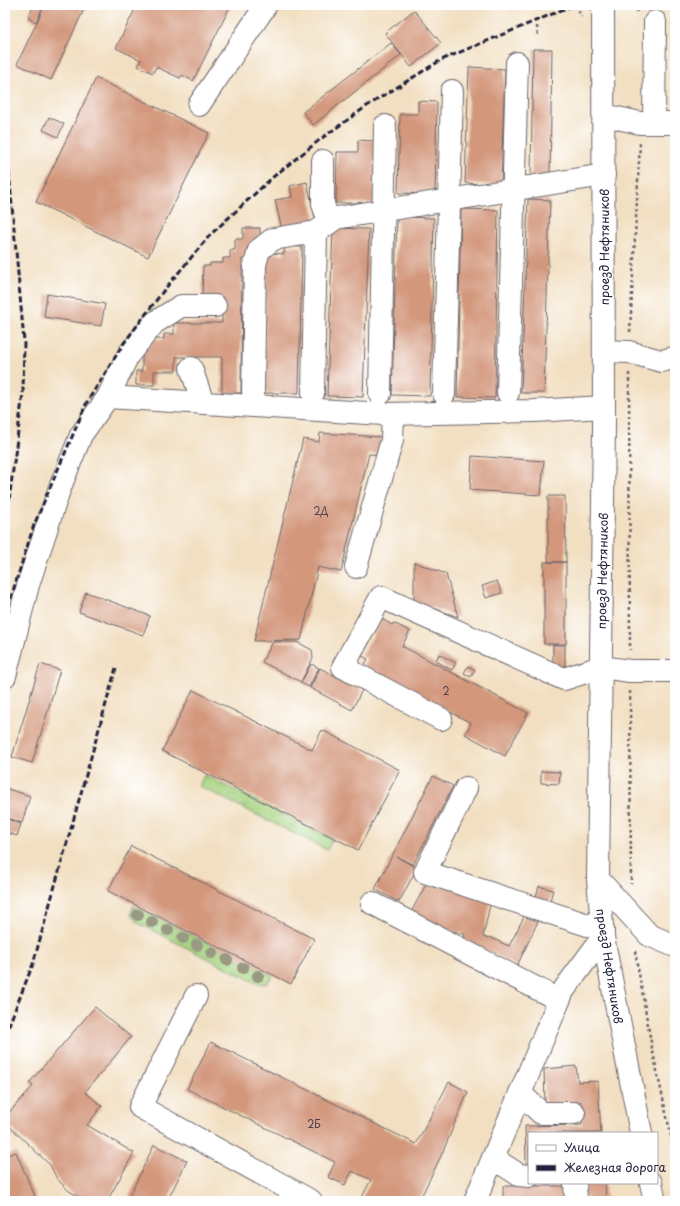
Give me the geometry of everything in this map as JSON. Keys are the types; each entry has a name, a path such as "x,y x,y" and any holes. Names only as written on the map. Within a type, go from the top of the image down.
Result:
{"street":[{"path":"199,105 266,5"},
{"name":"проезд Нефтяников","path":"603,5 604,407 598,879 603,933 641,1132"},
{"path":"604,115 656,123 646,18"},
{"path":"508,393 517,63"},
{"path":"444,394 452,91"},
{"path":"380,394 385,126"},
{"path":"313,393 323,227 323,161"},
{"path":"253,392 255,265 259,250 273,239 323,227 336,218 604,175"},
{"path":"5,676 28,585 58,490 81,435 108,397 128,355 154,323 181,306 215,306"},
{"path":"604,351 629,352 661,362 675,358"},
{"path":"191,368 203,403"},
{"path":"108,397 393,414 534,411 604,407"},
{"path":"356,567 392,440 393,414"},
{"path":"441,719 343,668 381,597 564,679 601,667 630,671 675,671"},
{"path":"466,788 425,872 603,933 563,991 475,1201"},
{"path":"598,879 649,936 675,946"},
{"path":"372,903 559,1000"},
{"path":"196,996 140,1107 311,1201"},
{"path":"520,1093 541,1113 574,1113"},
{"path":"493,1158 519,1175 528,1176"},
{"path":"575,1184 576,1201"},
{"path":"651,1184 655,1201"}],"path":[{"path":"637,5 646,18"},
{"path":"537,26 538,37"},
{"path":"631,916 629,352 639,172 656,123"},
{"path":"635,946 652,1048 675,1154"}],"green space":[{"path":"204,775 333,839 327,850 199,786"},
{"path":"133,906 273,976 266,984 256,983 138,923 131,915"}],"building":[{"path":"34,5 43,6 36,22 28,18"},
{"path":"45,5 86,5 51,80 17,64"},
{"path":"137,5 231,5 193,81 182,75 180,78 156,67 153,73 138,66 141,60 116,48"},
{"path":"414,10 441,43 411,67 385,33"},
{"path":"391,43 401,55 313,125 303,112"},
{"path":"533,49 552,49 550,178 531,178"},
{"path":"469,67 505,69 501,185 465,183"},
{"path":"96,78 209,133 148,257 36,202"},
{"path":"418,101 437,102 435,194 398,193 400,114 418,114"},
{"path":"49,117 64,124 58,137 43,130"},
{"path":"358,140 375,141 374,203 336,203 337,152 358,152"},
{"path":"307,182 316,223 282,230 275,200 292,197 290,186"},
{"path":"528,199 550,200 544,393 521,393"},
{"path":"461,209 498,210 495,398 457,397"},
{"path":"397,217 434,218 430,396 392,395"},
{"path":"243,228 260,228 260,241 253,241 253,248 247,248 247,259 242,259 241,393 222,393 222,357 176,357 176,371 154,371 154,385 136,385 136,371 142,371 142,347 149,347 149,339 164,339 164,334 174,334 174,323 222,323 222,298 202,298 203,266 210,266 210,263 223,263 223,258 230,258 230,250 235,250 235,239 243,239"},
{"path":"333,228 369,229 363,397 327,396"},
{"path":"285,246 302,247 299,393 264,393 266,253 284,254"},
{"path":"47,294 105,304 101,326 44,317"},
{"path":"320,433 382,437 381,455 369,454 341,572 318,567 301,640 254,641 303,439 319,442"},
{"path":"472,456 544,461 541,495 470,490"},
{"path":"548,496 565,496 566,562 548,562"},
{"path":"414,562 446,574 458,617 414,601"},
{"path":"544,562 566,562 566,644 544,644"},
{"path":"497,581 502,593 486,598 482,586"},
{"path":"86,592 150,616 143,635 79,612"},
{"path":"382,619 392,625 393,623 410,631 402,646 528,713 505,756 465,734 471,723 364,666 368,659 362,656"},
{"path":"273,642 297,642 312,650 313,658 301,682 262,662"},
{"path":"553,645 565,645 565,670 553,670"},
{"path":"439,654 456,663 452,670 436,661"},
{"path":"40,664 60,670 32,763 12,757"},
{"path":"311,664 319,668 309,687 301,683"},
{"path":"468,666 475,670 471,677 464,673"},
{"path":"320,668 362,690 352,710 310,688"},
{"path":"193,690 312,750 322,730 400,770 358,850 162,751"},
{"path":"541,771 560,772 559,784 541,783"},
{"path":"433,776 453,786 413,865 397,857 417,868 399,902 375,889"},
{"path":"5,788 30,796 22,823 5,817"},
{"path":"5,818 21,824 17,836 5,832"},
{"path":"131,846 314,939 291,984 108,891"},
{"path":"429,879 491,900 483,937 489,937 509,946 527,911 540,917 517,966 463,939 465,934 444,929 411,912"},
{"path":"539,886 553,890 549,904 535,900"},
{"path":"95,1007 131,1037 85,1092 102,1106 87,1125 134,1153 107,1201 87,1201 69,1191 57,1179 50,1165 5,1122 5,1117 33,1086 29,1083"},
{"path":"211,1042 416,1144 449,1082 468,1092 441,1156 419,1201 371,1201 362,1197 371,1180 352,1171 345,1185 328,1177 335,1162 187,1089"},
{"path":"576,1066 578,1082 598,1081 601,1132 528,1132 528,1163 526,1163 525,1126 582,1125 581,1101 545,1104 544,1069"},
{"path":"154,1145 187,1161 167,1201 127,1201"},
{"path":"16,1152 37,1201 5,1201 5,1156"},
{"path":"585,1184 605,1184 606,1201 586,1201"},
{"path":"503,1186 565,1186 565,1201 503,1201"}],"railway":[{"path":"5,616 34,525 87,402 124,343 164,290 210,235 273,177 322,138 367,106 441,60 574,5"},
{"path":"5,127 24,341 23,393 5,531"},
{"path":"5,1035 33,964 116,668"}]}
